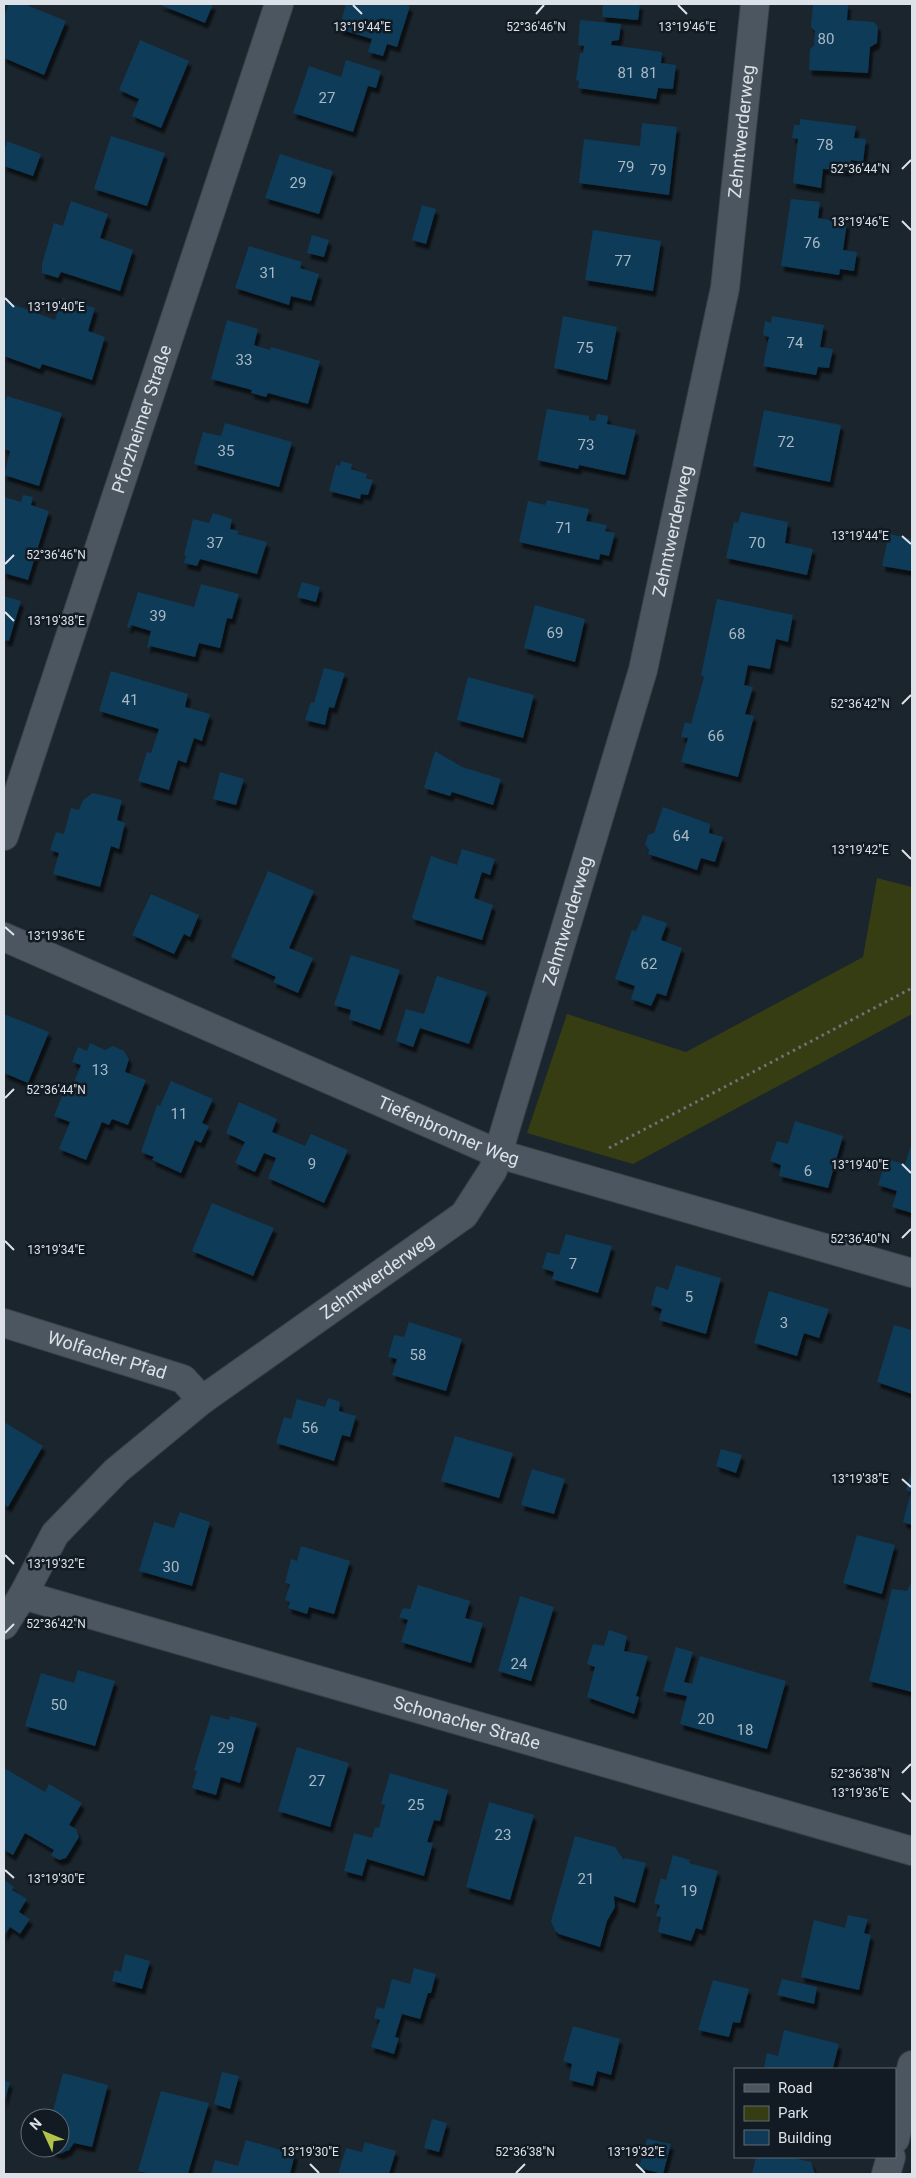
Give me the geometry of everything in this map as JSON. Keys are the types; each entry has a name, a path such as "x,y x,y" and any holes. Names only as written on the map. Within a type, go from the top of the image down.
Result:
{"street":[{"name":"Pforzheimer Straße","path":"4,836 279,4"},
{"name":"Zehntwerderweg","path":"4,1625 23,1595 55,1534 116,1471 202,1400 464,1215 493,1170 643,670 725,288 755,4"},
{"name":"Tiefenbronner Weg","path":"4,937 499,1154 912,1273"},
{"name":"Wolfacher Pfad","path":"4,1323 183,1379 202,1400"},
{"name":"Schonacher Straße","path":"23,1595 912,1851"},
{"path":"896,2135 912,2065"},
{"path":"886,2174 891,2158"}],"path":[{"path":"608,1148 912,988"}],"green space":[{"path":"877,878 912,887 912,1014 633,1164 527,1133 567,1014 686,1052 863,957"}],"building":[{"path":"9,4 24,4 66,21 44,75 4,58 4,16"},
{"path":"158,4 213,4 205,23"},
{"path":"346,4 401,4 410,6 397,47 387,44 383,56 368,52 372,39 339,29"},
{"path":"603,4 640,4 638,20 602,17"},
{"path":"813,4 848,4 847,20 874,22 878,27 877,43 870,47 868,73 809,70 810,49 814,46 815,31 811,27"},
{"path":"580,20 621,24 619,40 612,41 611,45 662,52 661,63 676,65 673,89 658,88 656,99 578,88 579,81 576,80 580,53 583,53 584,46 578,45"},
{"path":"140,40 189,61 161,128 132,116 139,99 119,90"},
{"path":"346,60 381,71 376,88 368,86 353,132 293,113 309,66 341,77"},
{"path":"800,119 856,126 854,138 866,139 863,162 851,160 850,171 823,169 821,188 793,183 798,139 792,138 794,125 800,125"},
{"path":"642,123 677,127 669,195 579,183 584,139 640,146"},
{"path":"111,136 165,153 147,206 94,189"},
{"path":"7,141 41,154 33,176 4,166 4,146 6,147"},
{"path":"280,154 333,171 319,214 265,198"},
{"path":"791,199 820,202 818,218 847,223 843,250 857,252 854,271 840,269 839,275 781,266"},
{"path":"71,201 108,214 100,238 133,250 120,291 61,272 58,278 42,273 42,264 54,223 63,226"},
{"path":"422,205 436,209 426,244 412,240"},
{"path":"593,230 661,241 653,291 585,280"},
{"path":"312,235 329,240 324,257 307,253"},
{"path":"249,246 302,262 300,268 319,274 311,301 291,296 289,305 235,288"},
{"path":"62,298 95,308 88,331 105,337 92,380 42,364 40,369 4,356 4,301 55,320"},
{"path":"563,316 617,327 607,380 554,368"},
{"path":"772,316 824,325 820,347 833,349 829,368 818,367 816,375 763,366 769,337 763,335 765,321 771,323"},
{"path":"227,320 258,329 254,345 270,350 271,347 320,361 308,404 268,393 266,397 251,393 252,390 211,379"},
{"path":"7,396 62,413 39,486 4,475 10,451 4,449 4,405"},
{"path":"547,409 589,416 589,420 595,421 597,414 608,416 607,424 636,430 625,475 579,465 578,469 537,460"},
{"path":"764,410 841,425 830,482 753,466"},
{"path":"225,423 292,442 279,487 194,464 203,432 221,436"},
{"path":"341,461 352,464 351,469 367,474 366,478 373,480 368,495 361,494 360,499 329,491 336,465 340,466"},
{"path":"23,495 33,497 31,505 49,511 28,580 4,573 4,497 21,502"},
{"path":"547,500 589,509 586,521 607,525 605,531 615,533 609,556 600,554 599,560 519,542 528,501 545,505"},
{"path":"741,512 788,522 785,543 813,549 807,575 726,558 734,522 738,523"},
{"path":"213,513 232,519 230,529 239,531 237,534 267,542 257,574 200,559 197,566 184,563 186,556 184,555 193,519 209,523"},
{"path":"889,534 912,539 912,571 882,566"},
{"path":"302,582 320,587 316,602 297,597"},
{"path":"201,584 239,594 232,619 227,618 220,648 199,643 195,657 150,646 149,648 147,647 151,631 131,625 130,628 127,627 138,592 194,607"},
{"path":"4,596 21,601 9,641 4,640"},
{"path":"717,599 793,615 788,642 776,639 770,669 748,665 744,685 753,687 745,714 754,716 738,777 681,762 688,738 681,737 685,722 691,724 704,677 701,675"},
{"path":"535,605 585,619 575,662 524,648"},
{"path":"324,668 345,673 334,708 329,707 325,725 305,720 311,702 314,703"},
{"path":"111,671 188,694 185,707 210,714 202,741 194,738 186,763 178,760 169,790 138,781 147,752 151,753 159,729 99,711"},
{"path":"468,677 534,695 523,738 457,720"},
{"path":"435,751 462,767 501,779 493,805 452,792 450,796 424,788"},
{"path":"220,772 244,779 236,805 213,799"},
{"path":"93,793 122,800 117,820 125,823 119,849 111,846 100,887 53,874 59,853 50,850 56,832 64,834 71,808 79,810 83,800"},
{"path":"663,807 710,824 709,833 723,837 715,862 701,858 697,870 648,854 649,850 645,844 648,835 654,833"},
{"path":"462,849 495,859 490,875 482,872 474,898 493,905 482,940 413,919 412,917 431,856 457,865"},
{"path":"268,871 314,891 289,948 313,958 298,993 273,982 276,977 231,957"},
{"path":"151,894 199,915 190,937 184,934 174,954 132,935"},
{"path":"643,915 667,923 661,940 682,948 666,996 657,993 651,1006 631,999 635,986 615,979 632,930 636,931"},
{"path":"351,955 400,970 380,1030 349,1019 351,1010 334,1005"},
{"path":"437,976 487,992 469,1044 420,1028 413,1047 396,1041 406,1009 424,1014"},
{"path":"4,1014 49,1032 28,1083 4,1073"},
{"path":"90,1043 105,1050 113,1046 124,1051 129,1059 125,1072 146,1080 128,1125 112,1119 109,1125 102,1122 86,1160 59,1149 70,1122 54,1116 67,1084 72,1087 81,1065 72,1062 78,1047 87,1051"},
{"path":"171,1081 213,1099 202,1123 209,1126 201,1143 195,1140 181,1173 152,1160 154,1157 141,1152 157,1105 160,1106"},
{"path":"239,1102 277,1119 272,1132 305,1146 311,1134 348,1150 324,1203 268,1178 276,1158 264,1153 255,1172 235,1163 245,1142 226,1133"},
{"path":"795,1121 843,1136 828,1188 779,1176 781,1165 770,1161 777,1141 788,1144"},
{"path":"912,1143 912,1213 892,1207 897,1191 878,1185 886,1159 905,1164"},
{"path":"212,1203 274,1228 253,1276 192,1251"},
{"path":"566,1234 612,1246 598,1293 552,1279 554,1272 542,1268 547,1252 559,1255"},
{"path":"676,1265 721,1278 706,1334 659,1320 662,1309 651,1305 656,1286 668,1290"},
{"path":"769,1291 829,1309 819,1338 804,1333 797,1356 754,1343"},
{"path":"409,1322 462,1339 446,1391 392,1375 397,1359 388,1357 394,1335 404,1337"},
{"path":"894,1325 912,1330 912,1394 877,1382"},
{"path":"328,1398 340,1402 339,1411 356,1416 350,1437 342,1435 334,1461 276,1443 284,1417 291,1419 297,1399 325,1407"},
{"path":"4,1422 43,1446 8,1507 4,1504"},
{"path":"455,1436 513,1453 499,1498 441,1481"},
{"path":"721,1449 742,1455 736,1473 716,1466"},
{"path":"532,1469 565,1479 554,1514 521,1505"},
{"path":"912,1470 912,1525 903,1522 911,1492 906,1490"},
{"path":"180,1512 210,1522 192,1586 139,1571 154,1522 174,1528"},
{"path":"857,1535 895,1545 882,1594 843,1583"},
{"path":"301,1546 350,1561 334,1614 309,1607 307,1614 288,1608 290,1602 285,1600 290,1584 285,1583 291,1559 297,1561"},
{"path":"912,1581 912,1692 869,1681 892,1589 907,1591"},
{"path":"418,1585 470,1601 465,1618 483,1623 471,1663 401,1642 408,1620 399,1617 403,1608 410,1609"},
{"path":"520,1596 554,1607 531,1681 498,1671"},
{"path":"609,1630 627,1636 624,1651 648,1656 636,1696 639,1697 634,1714 587,1697 595,1667 587,1664 593,1644 604,1646"},
{"path":"676,1647 693,1652 684,1682 692,1684 700,1656 786,1681 767,1749 680,1724 687,1696 663,1691"},
{"path":"78,1670 115,1681 95,1746 25,1726 41,1673 74,1683"},
{"path":"211,1715 229,1720 230,1716 257,1723 240,1783 221,1777 216,1795 192,1788 197,1771 194,1770"},
{"path":"297,1747 349,1763 330,1827 278,1811"},
{"path":"4,1768 45,1792 49,1784 82,1803 69,1825 76,1829 79,1837 66,1858 59,1860 51,1855 54,1850 25,1833 13,1855 4,1850"},
{"path":"390,1773 448,1790 440,1821 434,1820 427,1842 433,1843 424,1876 367,1859 362,1876 344,1871 354,1833 372,1838 375,1827 379,1828 385,1805 381,1804"},
{"path":"489,1802 534,1815 510,1900 466,1887"},
{"path":"575,1836 615,1847 624,1860 625,1858 646,1863 635,1903 614,1896 615,1907 607,1921 600,1947 559,1934 555,1931 551,1921"},
{"path":"673,1855 690,1860 689,1863 718,1871 702,1930 696,1928 691,1941 658,1932 661,1917 656,1916 660,1905 654,1903 661,1878 666,1880"},
{"path":"4,1880 14,1887 12,1890 27,1899 19,1912 30,1919 20,1934 10,1927 4,1936"},
{"path":"848,1915 868,1919 864,1933 871,1935 859,1990 801,1977 814,1920 845,1928"},
{"path":"125,1954 150,1961 142,1989 112,1981 115,1970 121,1972"},
{"path":"414,1968 436,1974 431,1993 428,1993 420,2019 402,2014 395,2037 399,2038 394,2054 371,2047 380,2020 374,2018 377,2007 384,2009 392,1979 410,1984"},
{"path":"782,1979 817,1987 814,2004 777,1995"},
{"path":"713,1980 749,1989 740,2023 733,2022 729,2037 698,2030"},
{"path":"573,2026 620,2039 611,2075 597,2071 593,2086 569,2080 572,2064 563,2061"},
{"path":"784,2030 839,2044 833,2068 764,2067 767,2053 778,2056"},
{"path":"222,2072 239,2076 230,2109 214,2104"},
{"path":"63,2073 108,2085 92,2147 74,2143 70,2149 70,2108 54,2108"},
{"path":"4,2081 10,2082 4,2103"},
{"path":"161,2091 209,2103 188,2174 150,2174 138,2171"},
{"path":"432,2119 447,2123 439,2152 424,2148"},
{"path":"647,2139 671,2144 663,2174 639,2168"},
{"path":"246,2140 295,2154 290,2174 211,2174 215,2160 238,2166"},
{"path":"365,2142 396,2151 389,2174 338,2174 346,2148 362,2152"},
{"path":"756,2158 793,2158 811,2162 815,2174 752,2174"}]}
